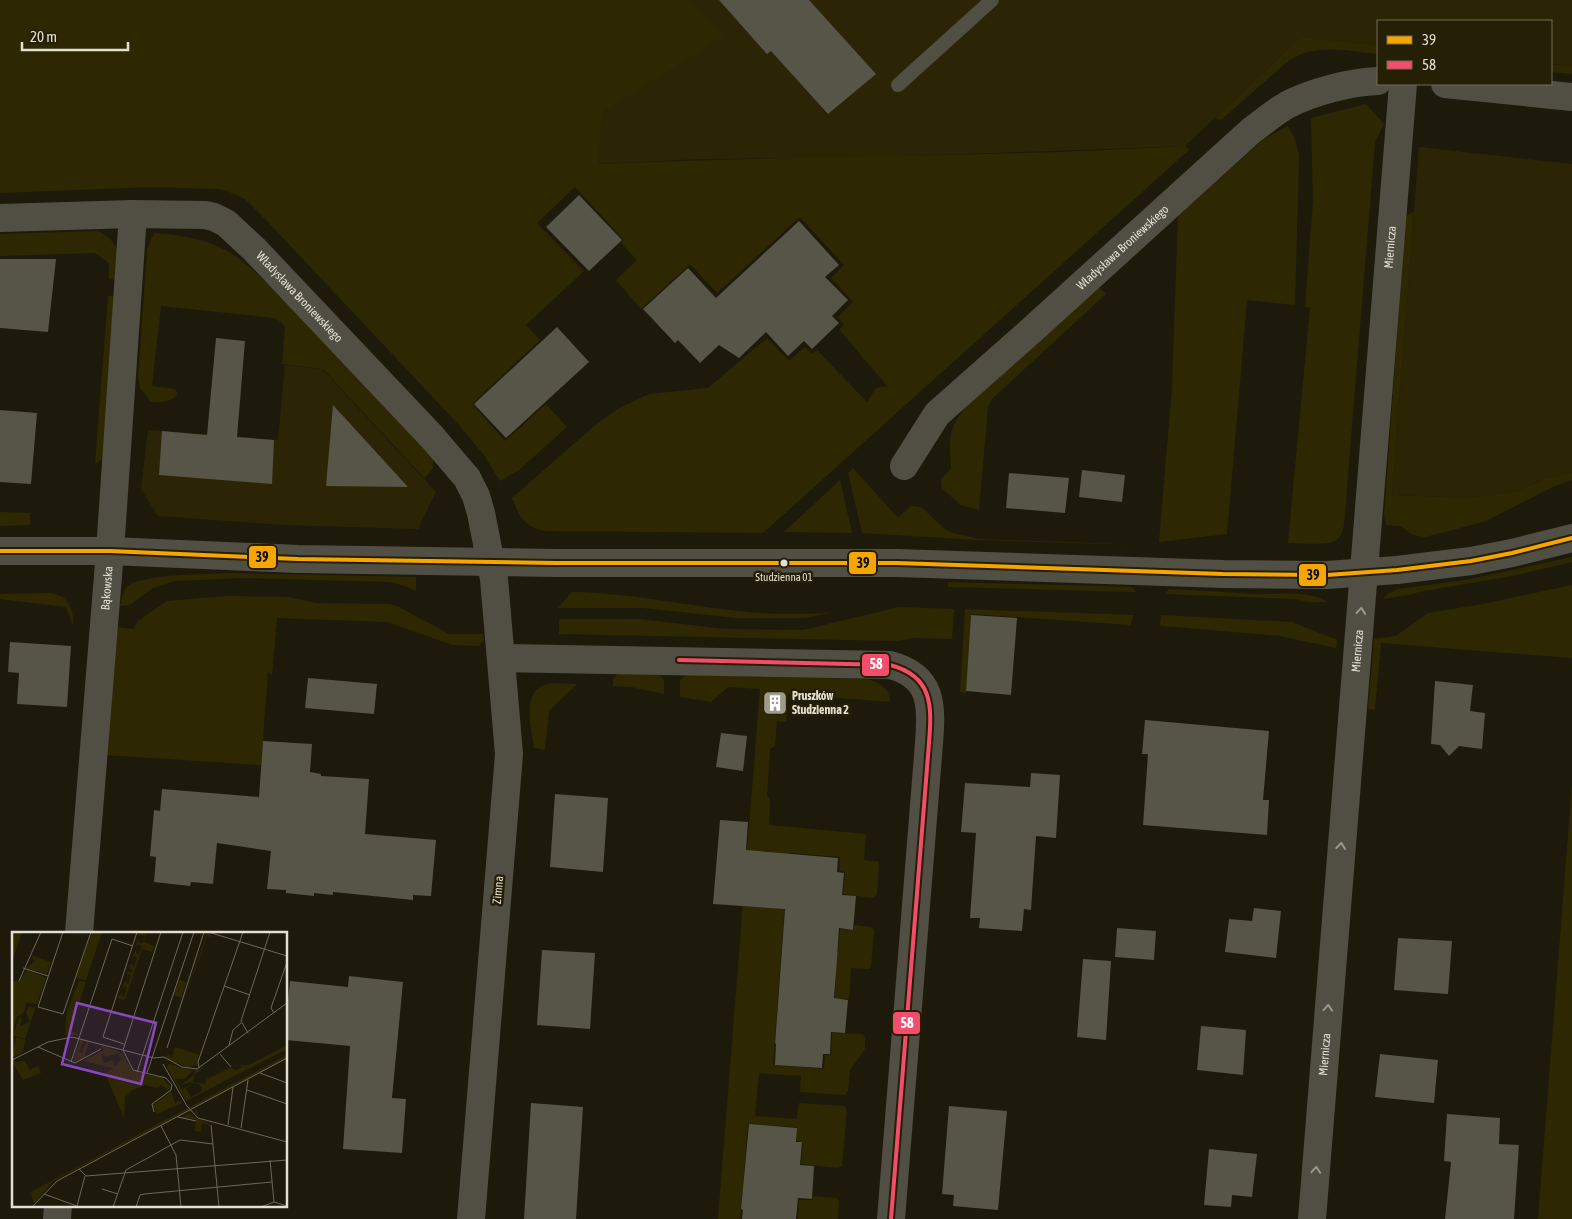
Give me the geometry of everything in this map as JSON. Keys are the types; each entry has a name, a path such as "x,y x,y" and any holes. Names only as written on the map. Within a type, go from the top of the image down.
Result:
{"street":[{"name":"Władysława Broniewskiego","path":"904,466 937,414 1252,130 1288,105 1327,90 1367,81 1377,81"},
{"name":"Miernicza","path":"1312,1219 1339,861 1404,85"},
{"path":"1455,85 1572,97"},
{"name":"Bąkowska","path":"79,932 110,551 133,214"},
{"name":"Władysława Broniewskiego","path":"0,218 192,214 214,217 226,223 254,249 459,467 476,496 491,562"},
{"path":"0,551 110,551 298,559 491,562 897,563 1292,575 1364,573 1471,561 1572,538"},
{"name":"Zimna","path":"471,1219 509,754 491,562"},
{"path":"501,658 890,665 909,672 924,688 929,699 930,724 892,1219"},
{"path":"57,1219 58,1206"}],"lane":[{"path":"898,85 992,0"}],"shaded area":[{"path":"0,0 1572,0 1572,66 1552,64 1552,20 1377,20 1377,45 1301,37 1185,146 855,158 701,159 597,164"},
{"path":"0,0 690,0 724,36 602,112 598,164 1038,153 1185,146 1189,150 763,533 545,531 523,520 512,498 593,427 619,408 649,394 708,388 767,338 789,361 805,347 812,354 817,350 867,402 876,388 887,386 839,329 844,325 838,317 853,302 831,278 844,265 800,217 717,293 690,264 641,309 616,280 637,260 621,243 624,240 575,187 537,223 584,271 526,325 540,340 472,404 505,441 546,404 567,427 519,470 500,481 484,455 459,425 245,199 225,190 152,187 0,193"},
{"path":"1301,37 1377,45 1377,54 1330,49 1307,52 1296,56 1221,120 1215,118"},
{"path":"1552,64 1572,66 1572,74 1552,72"},
{"path":"1366,104 1384,124 1375,142 1344,525 1340,537 1333,542 1321,544 1288,543 1310,308 1305,307 1313,202 1311,118"},
{"path":"1288,126 1295,139 1299,155 1295,305 1247,300 1227,534 1159,542 1172,388 1178,216 1264,139"},
{"path":"1419,147 1572,164 1572,472 1547,478 1517,491 1469,498 1392,495"},
{"path":"1414,211 1392,495 1469,498 1517,491 1547,478 1572,472 1572,480 1555,486 1486,521 1425,537 1413,535 1400,526 1386,525 1384,515 1406,216"},
{"path":"98,231 112,241 118,251 120,264 119,280 109,279 109,263 95,253 0,256 0,234"},
{"path":"154,233 202,240 228,251 248,266 328,346 433,458 433,469 424,478 323,369 282,364 285,327 274,318 161,306 152,386 174,389 177,395 165,402 151,402 140,388 138,378 147,251"},
{"path":"1099,287 1106,294 993,398 988,407 979,510 961,505 942,489 941,479 951,469 950,439 956,420 978,395"},
{"path":"108,296 117,296 104,458 95,464"},
{"path":"285,365 322,369 436,492 418,529 284,525 158,516 141,489 148,430 278,440"},
{"path":"853,468 898,518 911,506 921,507 945,529 953,533 979,539 1144,545 978,540 862,533 848,473"},
{"path":"840,480 852,533 784,532"},
{"path":"0,512 30,513 30,525 0,526"},
{"path":"1572,557 1572,562 1512,576 1383,599 1387,594 1398,589 1465,580"},
{"path":"234,573 416,577 416,591 390,582 244,578 175,581 153,588 130,605 120,606 125,589 137,581 179,575"},
{"path":"948,582 1132,587 1136,592 948,587"},
{"path":"1572,585 1572,658 1381,643 1375,710 1368,709 1374,639 1396,636 1428,613 1483,604"},
{"path":"1169,589 1252,594 1301,594 1310,595 1328,602 1165,594"},
{"path":"572,592 626,596 759,613 815,614 833,612 805,618 737,618 643,608 558,608"},
{"path":"50,593 61,596 69,603 73,625 66,607 0,599 0,594"},
{"path":"228,596 288,597 316,603 389,604 397,606 449,634 483,634 484,640 479,646 453,645 387,622 277,618 272,675 268,672 261,765 105,755 113,655 118,627 133,629 138,621 167,601"},
{"path":"899,607 954,609 952,639 913,638 898,641 559,634 559,619 640,619 725,629 803,630"},
{"path":"965,609 1134,615 1130,625 971,614 966,693 960,692"},
{"path":"1161,615 1292,622 1337,640 1336,648 1280,636 1163,626 1160,625"},
{"path":"618,673 659,674 664,680 664,694 631,687 613,686 613,679"},
{"path":"686,675 867,679 883,686 890,697 890,702 788,694 786,722 777,721 775,746 770,749 767,796 770,798 769,825 866,834 864,860 879,862 877,894 873,898 843,894 845,872 839,871 840,857 790,853 773,1065 824,1069 825,1055 831,1055 832,1033 863,1034 865,1049 850,1070 848,1091 845,1095 800,1092 801,1076 759,1073 755,1116 797,1119 799,1103 844,1106 847,1110 842,1166 838,1168 801,1164 803,1142 797,1141 797,1127 748,1124 740,1219 718,1219 760,689 728,687 711,702 680,697 680,680"},
{"path":"551,683 577,684 549,711 545,750 534,748 530,709 531,700 535,692 541,686"},
{"path":"1572,784 1572,1219 1538,1219"},
{"path":"854,925 871,927 874,930 871,967 869,969 851,968 849,999 835,998 836,976 830,975 832,951 838,951 840,929 854,930"},
{"path":"813,1196 836,1198 839,1201 838,1219 798,1219 799,1200 813,1200"}],"building":[{"path":"719,0 809,0 876,74 828,114 771,51 767,54"},
{"path":"579,195 622,240 589,271 546,227"},
{"path":"799,221 839,265 825,277 848,300 832,316 839,323 812,349 804,341 788,356 766,332 739,358 719,345 700,363 678,340 675,343 643,309 688,268 716,298"},
{"path":"0,259 56,259 48,332 0,328"},
{"path":"557,327 589,362 506,438 474,404"},
{"path":"216,338 245,341 237,437 274,440 272,484 159,475 162,431 207,435"},
{"path":"333,405 408,487 326,486"},
{"path":"0,410 37,413 31,484 0,482"},
{"path":"1082,470 1125,475 1122,502 1079,497"},
{"path":"1009,473 1069,478 1065,513 1006,508"},
{"path":"971,615 1017,618 1011,695 966,691"},
{"path":"10,642 71,646 67,707 17,704 19,673 8,672"},
{"path":"308,678 377,684 374,714 305,708"},
{"path":"1435,681 1473,685 1470,711 1485,713 1482,749 1459,746 1449,756 1440,745 1431,744"},
{"path":"1145,720 1269,731 1263,800 1269,800 1267,835 1143,825 1148,754 1142,754"},
{"path":"721,733 747,736 743,771 716,767"},
{"path":"263,741 312,744 310,772 321,774 321,776 369,779 365,834 436,840 431,896 413,895 413,900 333,892 333,895 314,893 314,896 286,893 286,890 267,889 271,851 217,843 213,884 191,882 190,886 154,882 156,857 150,856 154,810 160,811 162,789 259,797"},
{"path":"1031,773 1060,775 1056,838 1036,836 1031,910 1024,909 1022,931 979,928 980,918 970,918 976,833 961,832 965,783 1030,787"},
{"path":"555,794 608,798 603,872 550,867"},
{"path":"720,820 748,822 746,850 838,858 837,872 844,873 842,895 856,896 853,930 839,928 834,998 848,1000 845,1033 831,1032 830,1054 823,1054 822,1068 775,1065 785,909 713,904"},
{"path":"1254,908 1281,911 1276,958 1225,952 1229,919 1252,921"},
{"path":"1117,928 1156,931 1154,960 1115,957"},
{"path":"1398,938 1452,941 1448,994 1394,990"},
{"path":"542,950 595,953 590,1029 537,1025"},
{"path":"1083,959 1111,961 1106,1040 1077,1037"},
{"path":"349,976 403,982 392,1098 406,1099 402,1153 343,1149 350,1046 288,1040 290,981 348,987"},
{"path":"1201,1026 1246,1030 1243,1075 1197,1070"},
{"path":"1380,1054 1438,1060 1434,1103 1375,1097"},
{"path":"531,1103 583,1107 576,1219 524,1219"},
{"path":"949,1106 1007,1111 998,1210 953,1206 954,1195 942,1194"},
{"path":"1447,1114 1500,1118 1499,1144 1519,1145 1514,1219 1445,1219 1451,1162 1444,1161"},
{"path":"749,1124 797,1128 796,1142 802,1142 800,1165 814,1166 812,1199 798,1198 796,1219 742,1219 743,1210 741,1209"},
{"path":"1209,1149 1257,1154 1252,1197 1232,1195 1231,1207 1204,1205"}],"transit line":[{"name":"39","path":"0,551 110,551 298,559 556,563 897,563 1223,574 1327,575 1397,570 1471,561 1572,538"},
{"name":"58","path":"679,660 890,665 904,670 915,677 927,694 930,729 891,1219"}],"place":[{"name":"Studzienna 01","path":"784,563"},
{"name":"Pruszków Studzienna 2","path":"775,703"}]}
